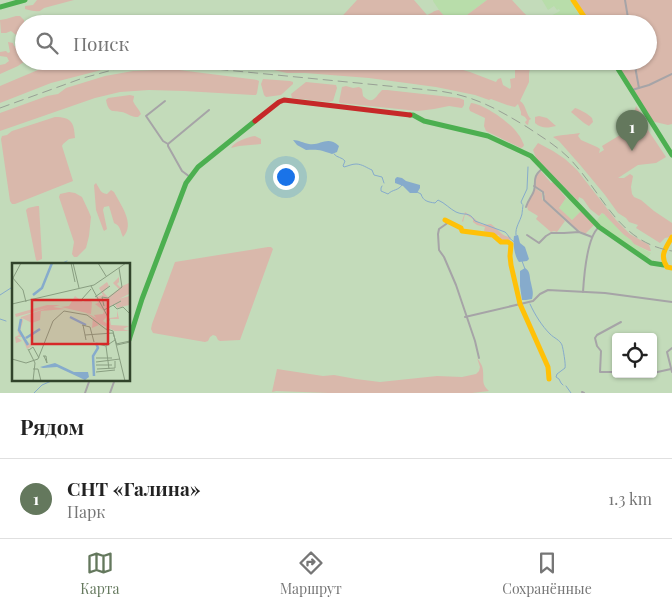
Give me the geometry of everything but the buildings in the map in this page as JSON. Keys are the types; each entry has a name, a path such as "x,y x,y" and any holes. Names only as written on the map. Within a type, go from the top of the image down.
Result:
{"street":[{"path":"0,7 24,0"},
{"path":"573,0 583,15"},
{"path":"625,0 628,15"},
{"path":"619,70 672,155"},
{"path":"636,70 639,88"},
{"path":"632,90 672,74"},
{"path":"130,337 181,194 190,177 198,167 227,143 284,100 414,115 421,120 488,136 531,156 599,227 651,264 672,268"},
{"path":"165,101 146,116 163,141 168,144 182,171 190,177"},
{"path":"168,144 209,110"},
{"path":"526,207 529,198 532,196 536,175 543,168"},
{"path":"534,186 543,192 544,200 580,232 592,237"},
{"path":"479,358 456,285 439,250 439,229 447,221 461,228 462,231 493,235 500,242 511,244 511,265 520,304 548,367 549,379"},
{"path":"583,292 586,264 592,237 599,227"},
{"path":"527,235 540,243 551,233 580,232"},
{"path":"664,265 664,253 672,237"},
{"path":"466,316 533,301 540,294 548,290 620,295 672,302"},
{"path":"612,372 600,372 601,351 597,346 596,338 597,335 621,322"},
{"path":"657,372 672,370 667,352 672,348"},
{"path":"86,393 90,380"},
{"path":"110,393 115,380"}],"shaded area":[{"path":"37,0 74,0 44,8 40,11 25,9 25,6 33,5"},
{"path":"357,0 414,0 427,15 343,15"},
{"path":"487,0 467,15 443,15 433,1"},
{"path":"487,0 512,0 526,15 467,15"},
{"path":"542,0 570,0 579,15 552,15 560,11 554,6 548,10"},
{"path":"576,0 672,0 672,124 668,125 651,121 620,70 657,70 657,15 585,15"},
{"path":"439,10 443,15 427,15 436,11"},
{"path":"15,16 15,34 11,31 1,33 0,20"},
{"path":"8,42 13,43 15,67 0,74 0,65 9,61 7,57 0,56 0,52 10,52"},
{"path":"38,70 101,70 51,83 0,103 0,86"},
{"path":"179,70 257,80 259,81 257,93 253,95 149,90 120,92 95,98 0,131 0,113 47,96 58,94 66,88 105,76 133,71"},
{"path":"274,70 463,70 496,82 501,78 503,85 510,89 510,79 515,78 515,70 530,70 529,82 520,101 531,119 528,125 526,124 527,120 521,115 518,104 515,107 491,99 436,87 369,78 287,73"},
{"path":"263,79 290,81 293,84 281,95 266,97 261,84"},
{"path":"306,82 336,85 337,88 333,101 292,98 291,94"},
{"path":"342,87 359,87 362,89 363,96 369,100 374,99 382,90 387,90 459,98 464,100 464,105 462,108 449,106 418,111 340,103"},
{"path":"134,96 133,101 141,114 138,117 113,111 107,105 106,100 108,98"},
{"path":"471,103 490,110 510,125 520,136 523,147 521,148 486,131 484,126 485,118 470,111"},
{"path":"636,106 646,120 644,124 666,157 656,163 638,165 618,178 624,178 630,174 633,176 631,187 634,197 672,223 670,237 665,238 660,243 636,228 638,225 629,222 618,213 581,166 559,141 553,137 580,133 578,136 581,140 600,149 599,153 604,150 602,146 630,129"},
{"path":"575,108 592,118 593,122 589,126 571,112"},
{"path":"55,117 69,120 74,128 75,138 69,139 62,146 73,181 12,204 10,201 2,136"},
{"path":"535,117 547,118 556,126 545,128 538,125 535,123"},
{"path":"255,136 261,139 261,144 231,148 241,140"},
{"path":"538,143 565,159 577,170 616,220 630,234 649,245 651,251 634,244 604,214 602,213 599,216 590,209 583,199 579,197 578,201 536,158 533,150"},
{"path":"541,171 566,198 559,208 572,220 581,211 594,225 585,234 562,218 543,198 545,194 535,186 536,176"},
{"path":"96,183 103,193 107,194 111,190 114,192 126,214 128,226 127,232 123,237 119,227 114,223 109,206 104,207 103,210 107,229 104,231 96,210 94,185"},
{"path":"535,188 542,193 542,199 565,221 557,232 551,232 536,219 538,216 528,210 527,206"},
{"path":"69,192 82,197 91,217 86,248 77,257 74,257 72,254 74,242 59,197 60,194"},
{"path":"566,198 571,200 581,211 572,220 559,208"},
{"path":"39,206 42,259 37,261 26,210"},
{"path":"465,212 481,224 491,224 503,234 511,237 509,241 501,241 499,235 484,231 485,227 477,225 473,222 473,219 465,214 463,222"},
{"path":"602,213 634,244 651,253 647,259 596,222"},
{"path":"268,247 273,249 240,340 220,341 213,335 205,342 153,333 151,329 152,324 175,262"},
{"path":"477,358 482,367 484,384 489,391 472,393 272,392 277,369 380,382 437,376 462,377 476,374 480,367"}],"water":[{"path":"293,140 309,144 331,141 339,146 337,152 332,154 319,150 306,150 297,145"},
{"path":"397,177 420,185 417,193 410,193 403,186 395,183"},
{"path":"518,235 520,243 525,247 529,259 527,261 519,262 516,256 514,236"},
{"path":"525,268 529,273 533,294 532,299 522,300 520,271"}],"waterway":[{"path":"334,154 345,161 344,167 354,164 362,165 372,170 374,175 382,177 384,183"},
{"path":"522,204 521,202 527,189 528,167"},
{"path":"382,186 381,191 388,194 402,185"},
{"path":"417,192 426,201 435,203 438,200 456,212 469,215 475,221 505,232 515,242"},
{"path":"516,235 523,205"},
{"path":"62,263 67,261"},
{"path":"522,261 525,269"},
{"path":"0,295 12,287"},
{"path":"530,304 544,327 562,345 565,368 556,377 563,385"},
{"path":"0,319 6,321"},
{"path":"34,393 42,385 54,380"},
{"path":"566,386 571,393"}],"railway":[{"path":"0,108 83,78 112,70"},
{"path":"226,70 439,91 475,100 527,127 560,150 582,173 625,227 638,238 654,246 672,251"}],"traffic: fast":[{"path":"0,7 25,0"},
{"path":"619,70 672,155"},
{"path":"410,115 424,121 488,136 531,156 599,227 651,263 664,265"},
{"path":"130,337 142,299 186,183 198,167 255,121"}],"traffic: slow":[{"path":"573,0 583,15"},
{"path":"445,220 461,228 462,231 493,235 501,242 511,244 511,265 520,304 548,367 549,379"},
{"path":"672,237 663,255 667,267 672,268"}],"traffic: jam":[{"path":"255,121 284,100 410,115"}],"place":[{"name":"СНТ «Галина»","path":"632,151"}]}
